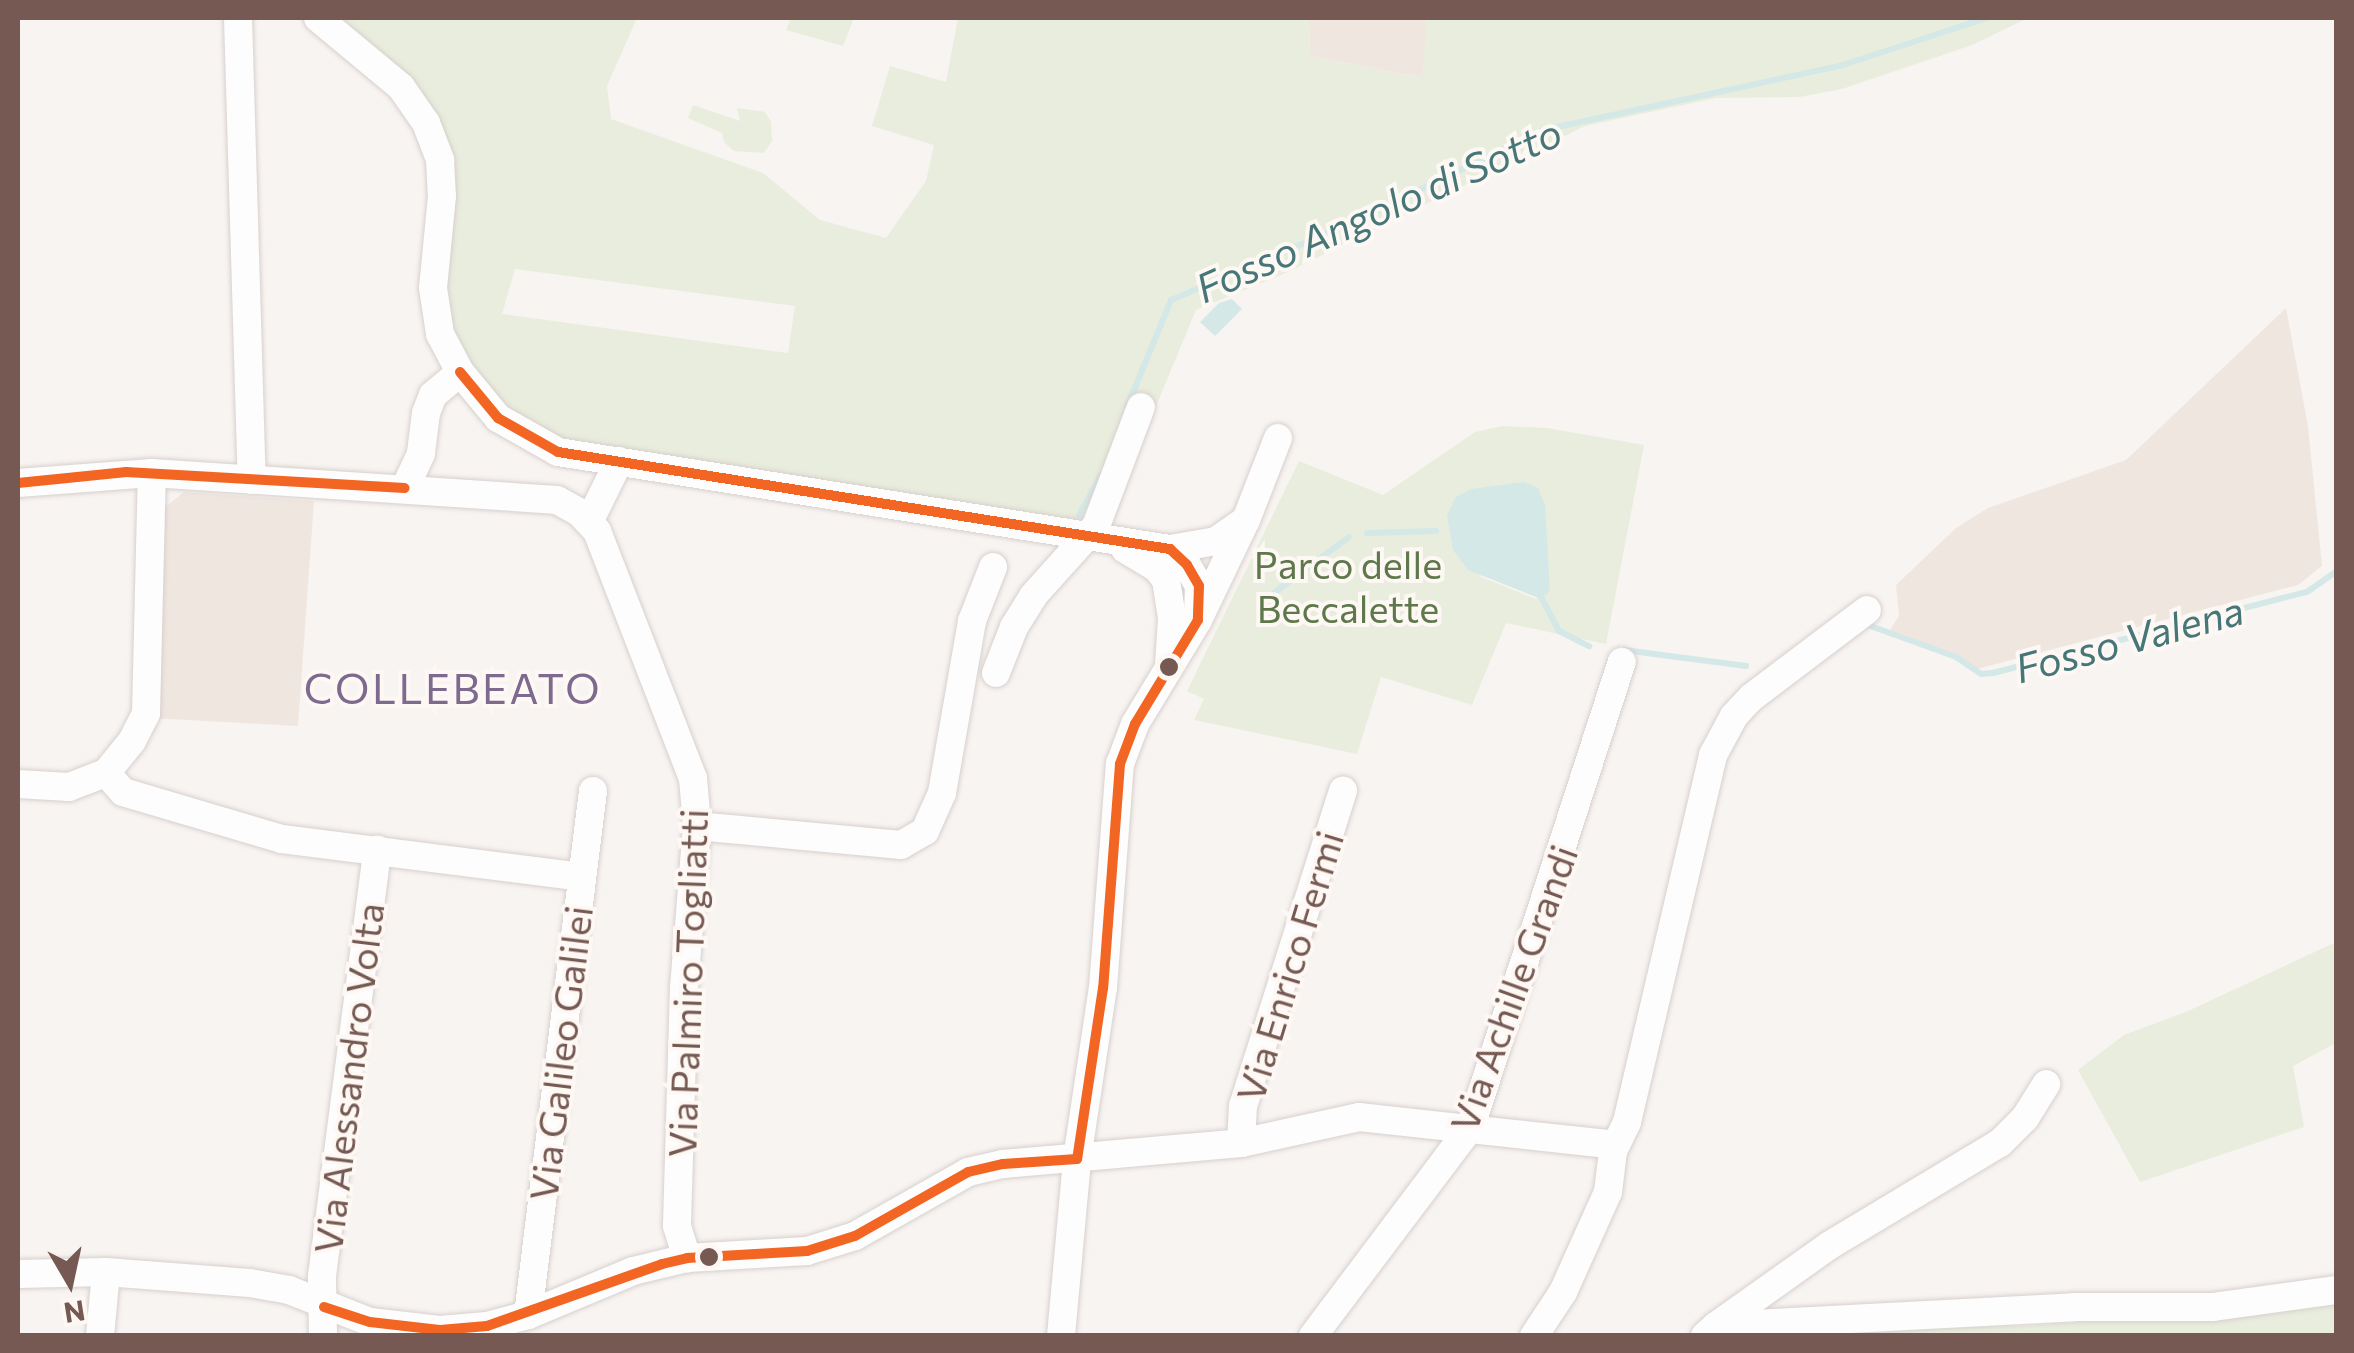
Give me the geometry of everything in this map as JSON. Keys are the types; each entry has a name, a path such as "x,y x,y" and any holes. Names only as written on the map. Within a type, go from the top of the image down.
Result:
{"street":[{"path":"238,18 252,480"},
{"path":"318,18 401,87 426,123 440,160 442,196 435,303 440,334 460,372 498,418 558,452 1170,549 1216,541 1246,520"},
{"path":"405,488 422,453 426,413 433,396 460,372"},
{"path":"996,674 1014,627 1033,596 1101,539 1141,407"},
{"path":"1061,1336 1077,1160 1103,988 1120,764 1135,724 1198,620 1207,585 1246,520 1278,438"},
{"path":"18,484 152,473 405,488 558,500 589,522 619,461"},
{"path":"18,784 69,787 106,773 132,741 146,713 152,473"},
{"name":"Via Palmiro Togliatti","path":"589,522 610,557 687,753 697,826 684,988 674,1261"},
{"path":"1101,539 1158,568 1166,580 1172,619 1169,666"},
{"path":"1170,549 1207,585"},
{"path":"697,826 901,845 925,831 942,793 972,621 992,567"},
{"path":"1166,580 1207,585"},
{"path":"1534,1336 1564,1292 1608,1192 1613,1151 1627,1122 1713,755 1734,716 1752,697 1866,610"},
{"name":"Via Achille Grandi","path":"1314,1336 1470,1126 1622,662"},
{"path":"106,773 122,792 212,822 282,839 582,876"},
{"name":"Via Enrico Fermi","path":"1240,1143 1243,1106 1343,790"},
{"name":"Via Galileo Galilei","path":"528,1315 593,791"},
{"name":"Via Alessandro Volta","path":"322,1336 322,1276 377,850"},
{"path":"1711,1330 1830,1245 2000,1143 2025,1118 2046,1084"},
{"name":"Via Enrico Fermi","path":"18,1274 106,1272 250,1284 289,1290 370,1322 440,1330 487,1326 528,1315 674,1261 808,1251 854,1236 968,1172 1003,1164 1240,1143 1358,1117 1470,1126 1606,1144 1613,1151"},
{"path":"100,1336 106,1272"},
{"path":"1711,1330 2074,1307 2213,1307 2336,1290"}],"shaded area":[{"path":"1309,18 1427,18 1423,78 1310,56"},
{"path":"1232,299 1242,309 1215,336 1200,322 1219,303"},
{"path":"2286,308 2308,426 2322,566 2298,585 1977,669 1955,654 1890,630 1899,616 1896,585 1956,528 1988,508 2126,460"},
{"path":"1524,482 1538,488 1545,505 1550,591 1541,599 1468,570 1453,550 1447,515 1456,497 1471,489"},
{"path":"184,492 314,501 298,726 150,718 157,514"}],"green space":[{"path":"336,18 637,18 607,86 611,119 763,173 820,220 886,238 926,181 934,145 872,126 890,66 946,82 958,18 1309,18 1310,56 1422,78 1427,18 2028,18 1972,45 1842,89 1799,97 1716,98 1585,126 1288,272 1196,310 1106,526 566,441 516,419 479,380 452,329 445,303 443,134 428,102","holes":["515,269 795,306 788,353 502,314"]},
{"path":"791,18 854,18 843,46 786,30"},
{"path":"693,105 740,121 737,108 765,112 771,122 772,141 764,153 734,151 724,142 722,133 688,118"},
{"name":"Parco delle Beccalette","path":"1503,426 1547,428 1644,445 1606,644 1506,623 1472,705 1381,677 1357,754 1194,720 1204,699 1187,691 1299,461 1383,495 1475,432","holes":["1547,553 1550,591 1536,599 1479,576"]},
{"path":"2336,942 2336,1043 2293,1066 2304,1127 2140,1182 2078,1070 2124,1035 2186,1012"},
{"path":"2336,1300 2336,1335 1785,1336 1784,1329 2028,1326"}],"waterway":[{"name":"Fosso Angolo di Sotto","path":"1127,407 1171,300 1354,222 1543,130 1843,65 1986,18"},
{"name":"Fosso Angolo di Sotto","path":"1079,515 1101,475"},
{"name":"Fosso Valena","path":"1367,533 1436,531"},
{"name":"Fosso Valena","path":"1275,592 1349,537"},
{"name":"Fosso Valena","path":"1865,624 1956,657 1981,674 1993,673 2307,592 2336,572"},
{"name":"Fosso Valena","path":"1539,593 1559,631 1589,646"},
{"name":"Fosso Valena","path":"1624,650 1746,666"}],"transit line":[{"path":"460,372 498,418 558,452 1170,549 1187,565 1199,586 1198,620 1135,724 1120,764 1103,988 1077,1159"},
{"path":"18,483 126,472 405,488"},
{"path":"324,1307 370,1322 440,1330 487,1326 662,1264 687,1258 807,1251 855,1236 968,1172 1003,1164 1077,1159"}],"district":[{"name":"COLLEBEATO","path":"453,687"}]}
